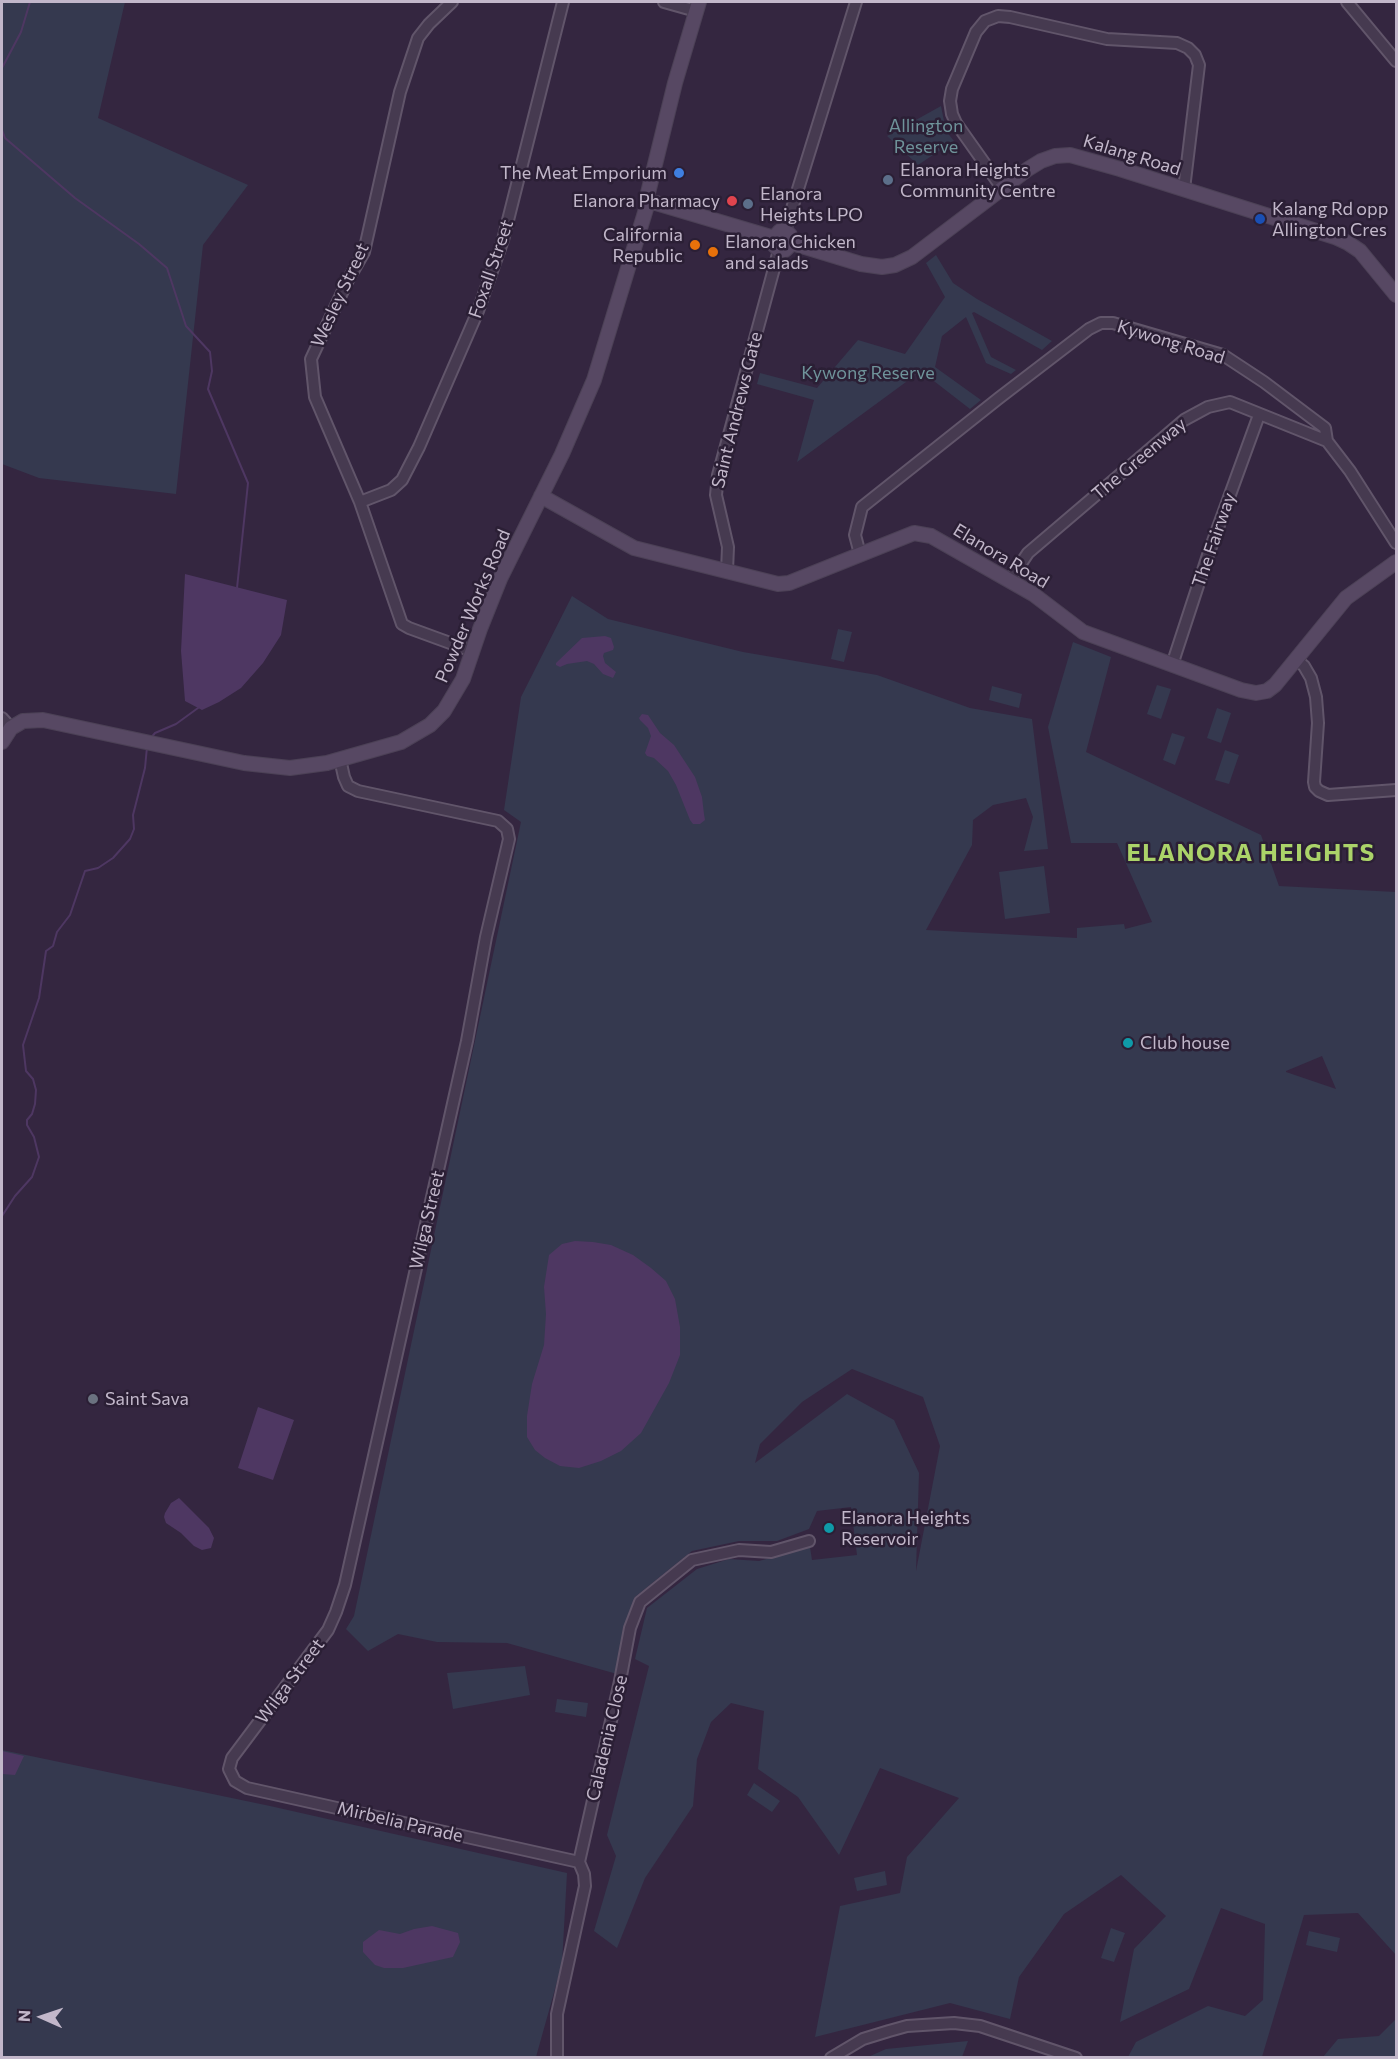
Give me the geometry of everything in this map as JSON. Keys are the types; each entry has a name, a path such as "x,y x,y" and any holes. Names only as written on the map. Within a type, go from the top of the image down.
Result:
{"street":[{"name":"Wesley Street","path":"452,2 418,38 400,92 364,252 348,280 311,359 315,397 360,502 402,624 472,651"},
{"name":"Foxall Street","path":"360,502 391,490 402,480 419,447 478,311 503,240 563,2"},
{"path":"664,2 698,6"},
{"name":"Saint Andrews Gate","path":"727,571 728,547 716,495 718,475 783,240 856,2"},
{"path":"1347,2 1396,61"},
{"name":"Powder Works Road","path":"2,742 6,723 42,720 65,723 244,763 290,768 308,767 401,742 430,724 444,711 463,679 500,579 562,454 594,380 650,202 675,83 698,6"},
{"path":"1002,188 957,123 952,114 950,101 952,89 976,32 985,21 998,16 1107,39 1177,43 1195,54 1199,65 1184,189"},
{"name":"Kalang Road","path":"650,202 868,266 882,267 896,265 912,257 1041,161 1055,156 1080,156 1335,237 1360,251 1396,296"},
{"name":"Kywong Road","path":"860,554 855,535 862,507 999,398 1089,329 1101,323 1113,324 1223,355 1264,382 1325,428 1327,441 1350,471 1396,543"},
{"name":"The Greenway","path":"1010,580 1028,554 1184,420 1208,407 1230,402 1327,441"},
{"name":"The Fairway","path":"1172,665 1208,555 1259,415"},
{"name":"Elanora Road","path":"541,496 634,548 778,584 789,583 914,533 931,536 1033,594 1083,632 1256,693 1267,691 1275,685 1298,660 1346,598 1396,562"},
{"path":"1298,660 1311,678 1316,697 1318,723 1315,787 1328,795 1396,790"},
{"name":"Wilga Street","path":"229,1769 232,1758 328,1630 345,1585 509,839 507,829 498,821 357,791 348,786 340,759"},
{"name":"Caladenia Close","path":"557,2058 556,2014 585,1886 584,1874 579,1862 630,1628 640,1602 692,1560 740,1550 771,1552 808,1541"},
{"name":"Mirbelia Parade","path":"229,1769 235,1781 247,1788 579,1862"},
{"path":"831,2058 863,2039 906,2026 954,2023 996,2030 1076,2058"}],"green space":[{"path":"2,2 125,2 98,118 248,185 203,245 176,494 39,478 2,464"},
{"name":"Allington Reserve","path":"941,106 946,131 954,141 918,165 887,136"},
{"name":"Kywong Reserve","path":"936,255 953,283 1052,341 1042,350 974,312 972,313 991,357 1016,370 1011,374 986,363 966,317 942,336 935,367 981,400 970,409 921,371 797,462 814,400 757,384 760,373 817,388 858,340 905,354 945,297 926,263"},
{"path":"572,596 608,619 743,652 877,675 970,708 1032,719 1048,849 1024,851 1033,817 1026,798 993,805 973,820 972,845 926,930 1077,938 1077,928 1124,924 1125,929 1152,922 1117,843 1071,843 1048,727 1073,642 1111,657 1086,752 1261,835 1279,886 1396,892 1396,1955 1358,1913 1304,1915 1262,2057 1128,2057 1136,2042 1208,2006 1245,2016 1263,2000 1265,1924 1221,1908 1189,1989 1120,2022 1134,1949 1166,1916 1121,1875 1064,1914 1019,1977 1010,2019 950,2003 815,2037 840,1906 900,1893 907,1857 959,1798 880,1768 839,1855 798,1797 758,1769 764,1711 731,1703 711,1722 697,1759 693,1806 645,1878 617,1948 594,1931 616,1856 607,1835 649,1666 635,1659 647,1608 697,1569 729,1559 759,1561 810,1547 812,1560 857,1555 851,1507 817,1511 809,1529 777,1541 739,1541 692,1551 635,1597 625,1624 617,1674 507,1643 437,1642 398,1634 368,1651 346,1629 354,1616 521,822 504,810 521,697","holes":["1322,1056 1336,1089 1286,1072 1286,1071","852,1369 923,1397 940,1446 916,1571 919,1473 894,1420 847,1394 755,1463 760,1444 802,1402"]},
{"path":"838,629 852,632 844,662 831,659"},
{"path":"1157,685 1171,689 1161,719 1147,714"},
{"path":"992,686 1022,694 1019,708 989,700"},
{"path":"1217,708 1231,713 1221,743 1207,738"},
{"path":"1172,733 1185,737 1175,765 1163,760"},
{"path":"1225,750 1239,755 1229,784 1215,780"},
{"path":"1044,866 1050,913 1005,919 999,872"},
{"path":"525,1666 530,1695 453,1709 447,1673"},
{"path":"557,1699 588,1703 586,1717 555,1712"},
{"path":"2,1750 270,1806 567,1873 562,1964 536,2057 2,2058"},
{"path":"754,1783 780,1801 772,1812 747,1795"},
{"path":"885,1871 887,1885 857,1891 854,1878"},
{"path":"1111,1928 1125,1933 1114,1962 1101,1958"},
{"path":"1309,1931 1340,1938 1337,1952 1306,1945"},
{"path":"1396,2019 1396,2057 1323,2057 1338,2039 1379,2036"},
{"path":"968,2041 962,2057 868,2057 886,2049"}],"shaded area":[{"path":"185,574 287,600 281,635 263,663 241,688 202,710 185,701 181,651"},
{"path":"605,636 611,638 614,647 603,656 605,663 616,672 613,678 603,674 594,664 587,661 560,667 556,665 582,638"},
{"path":"642,714 648,715 660,733 674,745 695,777 702,797 705,820 700,824 693,824 690,820 668,771 645,753 651,736 648,728 639,718"},
{"path":"575,1241 611,1245 633,1255 651,1268 666,1281 675,1299 680,1327 680,1355 669,1383 641,1433 621,1451 579,1468 560,1466 545,1458 535,1450 527,1437 527,1416 532,1384 544,1345 546,1314 544,1287 549,1255 562,1244"},
{"path":"258,1407 294,1420 273,1480 238,1468"},
{"path":"179,1498 209,1528 214,1538 211,1548 202,1550 194,1546 166,1523 165,1513 171,1503"},
{"path":"2,1751 24,1756 15,1775 2,1774"},
{"path":"432,1926 458,1933 460,1942 453,1957 403,1968 384,1968 375,1965 363,1952 363,1942 379,1930 400,1934"}],"waterway":[{"path":"2,68 21,32 30,2"},
{"path":"2,130 5,138 75,198 139,244 167,268 186,326 210,352 212,371 208,389 248,483 237,588"},
{"path":"150,739 155,733 176,724 198,708"},
{"path":"2,1216 15,1196 32,1177 39,1157 34,1137 27,1125 35,1104 36,1090 33,1079 26,1071 23,1045 39,998 46,951 53,946 57,932 70,915 85,871 98,868 113,858 130,839 134,829 133,815 145,768 147,747"}],"place":[{"name":"The Meat Emporium","path":"679,173"},
{"name":"Elanora Heights Community Centre","path":"888,180"},
{"name":"Elanora Pharmacy","path":"732,201"},
{"name":"Elanora Heights LPO","path":"748,204"},
{"name":"Kalang Rd opp Allington Cres","path":"1260,219"},
{"name":"California Republic","path":"695,245"},
{"name":"Elanora Chicken and salads","path":"713,252"},
{"name":"Club house","path":"1128,1043"},
{"name":"Saint Sava","path":"93,1399"},
{"name":"Elanora Heights Reservoir","path":"829,1528"}],"district":[{"name":"ELANORA HEIGHTS","path":"1251,853"}]}
